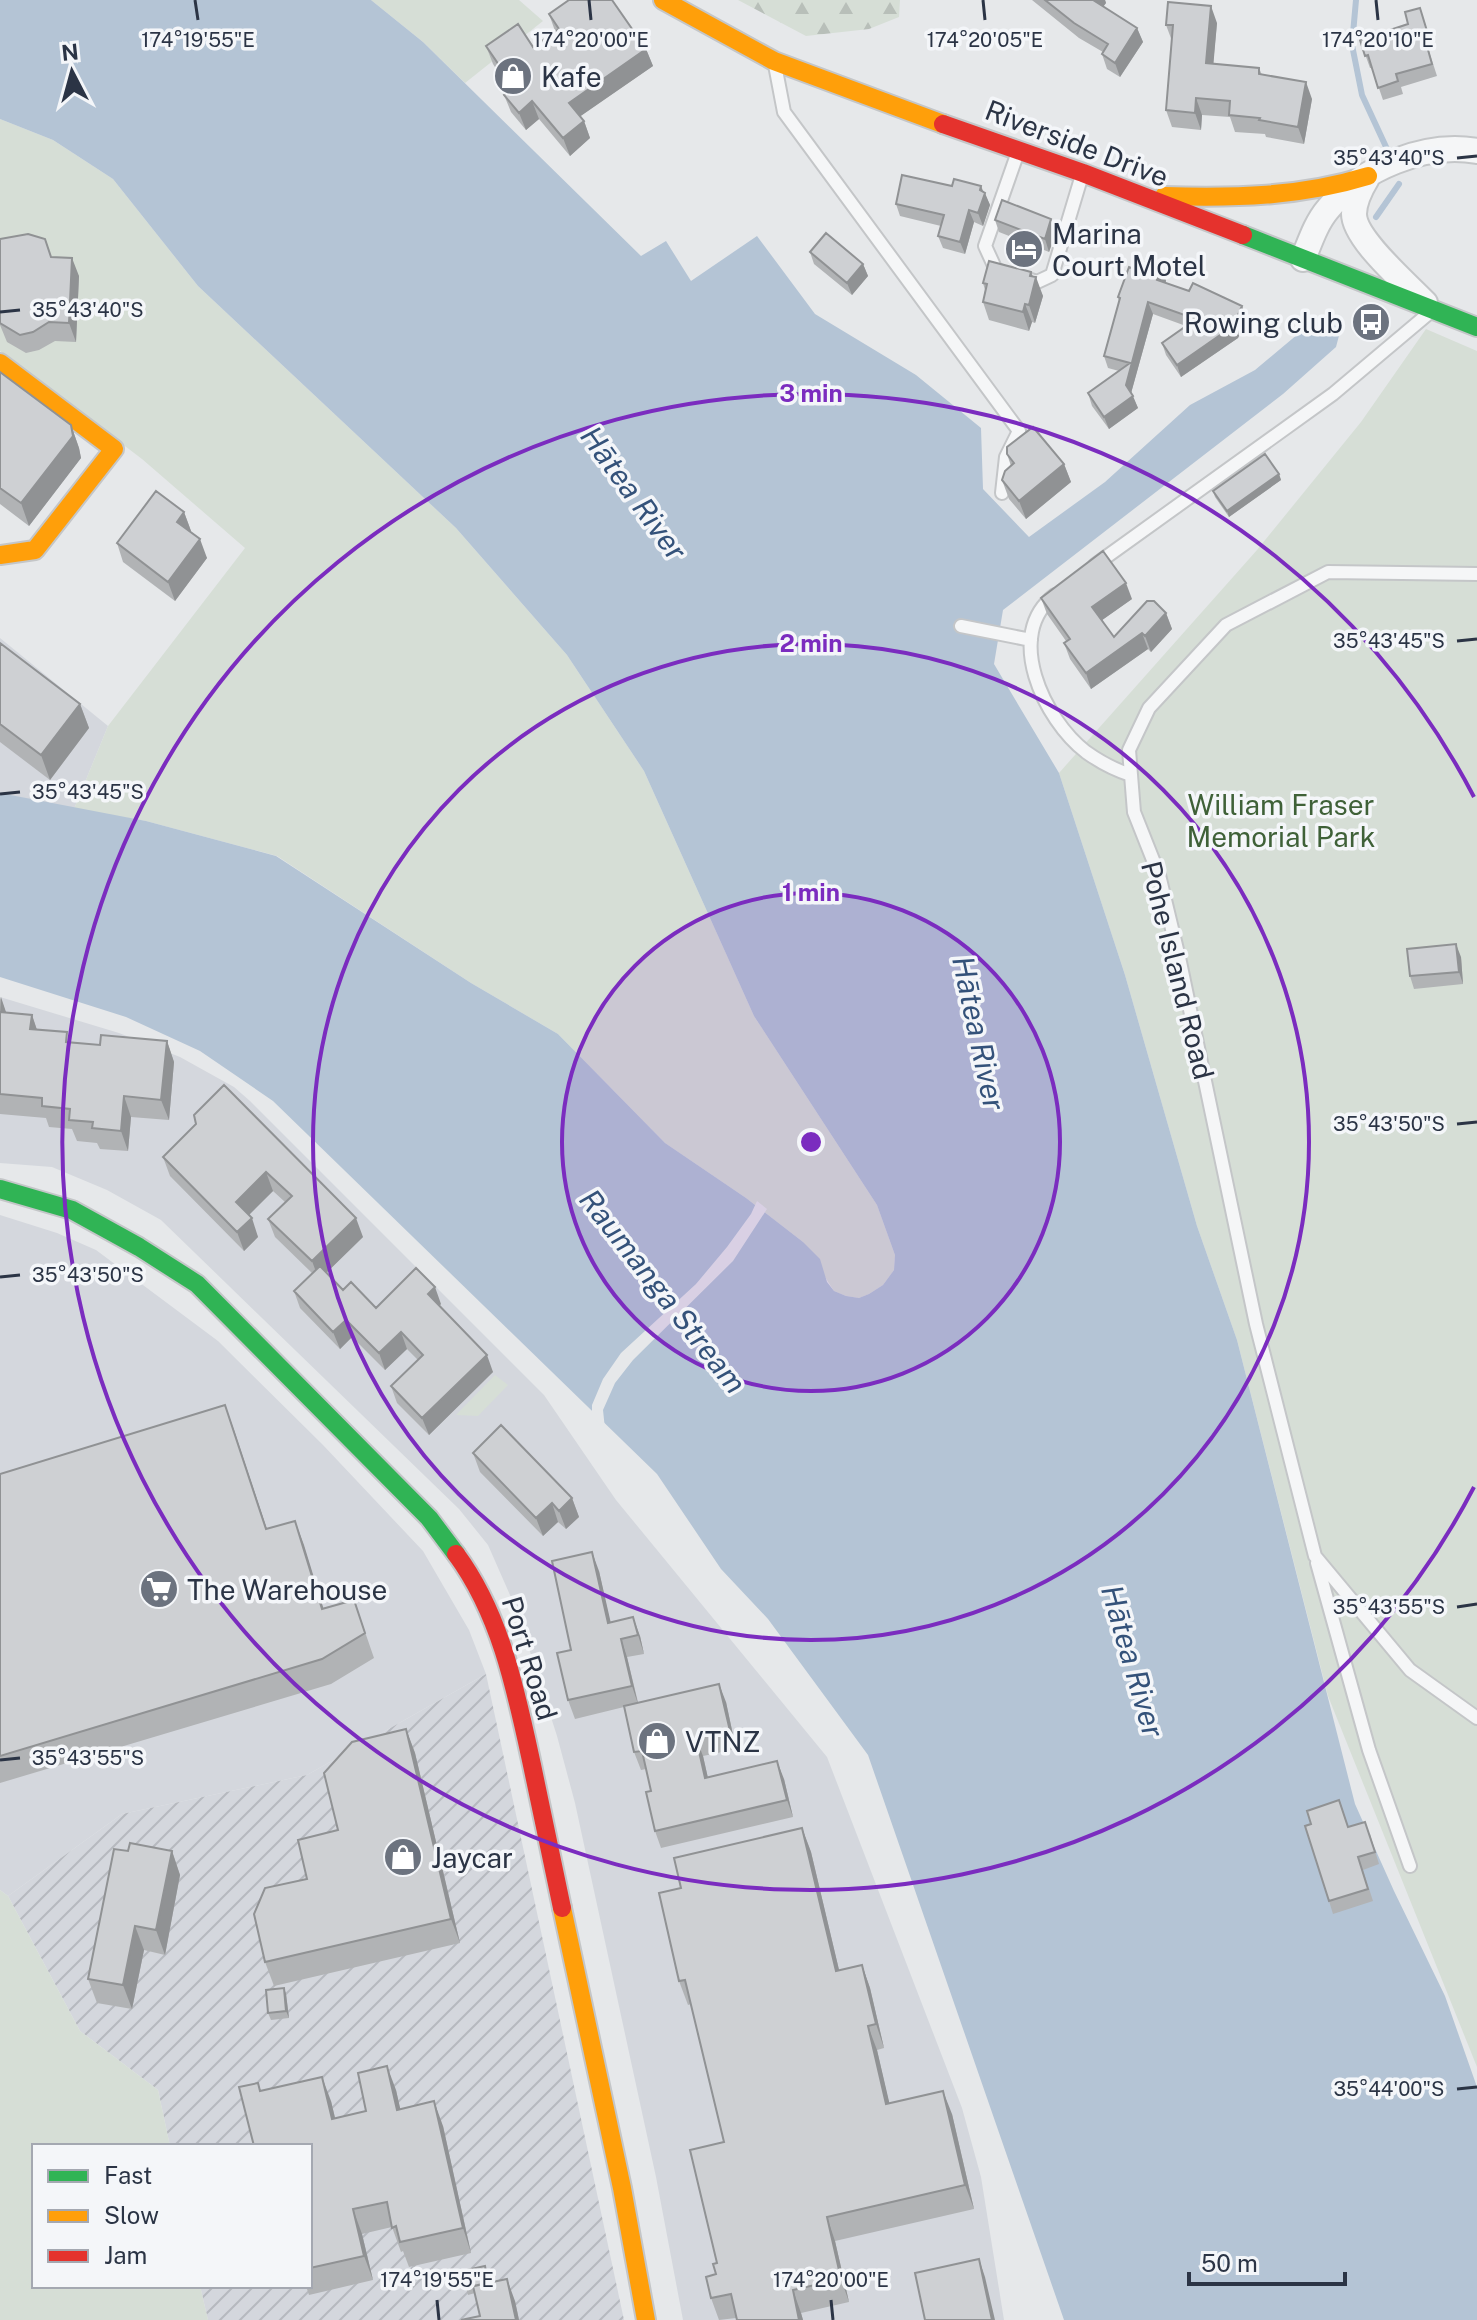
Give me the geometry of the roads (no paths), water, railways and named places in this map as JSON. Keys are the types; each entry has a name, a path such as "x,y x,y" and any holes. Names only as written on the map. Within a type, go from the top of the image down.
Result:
{"main road":[{"name":"Riverside Drive","path":"663,0 774,61 817,79 1083,173 1477,327"},
{"path":"1139,196 1252,198 1298,195 1368,176"},
{"path":"0,363 114,449 35,550 0,555"},
{"name":"Port Road","path":"0,1189 72,1210 197,1284 429,1518 469,1572 498,1630 521,1713 622,2188 646,2320"}],"street":[{"path":"1303,259 1327,210 1349,188 1377,169 1416,155 1476,148"},
{"path":"1368,176 1355,205 1354,216 1360,232 1431,308"}],"lane":[{"path":"774,61 784,112 1019,431 1006,457 1002,493"},
{"path":"1019,149 985,246 996,270 1037,282 1052,275 1083,173"},
{"path":"1089,570 1333,394 1431,308"},
{"name":"Pohe Island Road","path":"1410,1866 1369,1750 1315,1556 1256,1324 1180,962 1159,875 1134,812 1129,750 1149,708 1226,625 1328,572 1477,574"},
{"path":"1065,588 1042,605 1031,628 1030,651 1038,684 1054,716 1086,752 1131,775"},
{"path":"961,626 1031,640"},
{"name":"Pohe Island Road","path":"1315,1556 1410,1670 1477,1718"}],"water":[{"path":"0,0 371,0 423,42 641,256 666,241 691,281 757,236 815,314 916,375 981,428 983,489 1029,537 1105,482 1190,405 1255,370 1317,318 1341,328 1336,347 1283,394 1003,610 994,664 1059,773 1125,975 1197,1226 1237,1340 1355,1804 1445,1996 1477,2087 1477,2320 1064,2320 868,1755 768,1619 721,1569 657,1474 273,1101 200,1051 126,1017 0,977 0,793 146,821 276,856 471,983 558,1034 665,1143 746,1198 803,1242 820,1259 827,1282 834,1291 859,1298 883,1285 894,1270 895,1255 877,1205 754,1016 644,771 567,655 456,528 198,286 113,179 53,140 0,119"}],"waterway":[{"path":"1356,0 1352,45 1362,95 1387,149"},
{"path":"1376,217 1399,184"}],"place":[{"name":"Kafe","path":"513,76"},
{"name":"Marina Court Motel","path":"1024,249"},
{"name":"Rowing club","path":"1371,322"},
{"name":"The Warehouse","path":"159,1589"},
{"name":"VTNZ","path":"657,1741"},
{"name":"Jaycar","path":"403,1857"}],"water label":[{"name":"Hātea River","path":"634,493"},
{"name":"Hātea River","path":"979,1033"},
{"name":"Raumanga Stream","path":"663,1291"},
{"name":"Hātea River","path":"1133,1661"}],"park label":[{"name":"William Fraser Memorial Park","path":"1281,820"}]}
